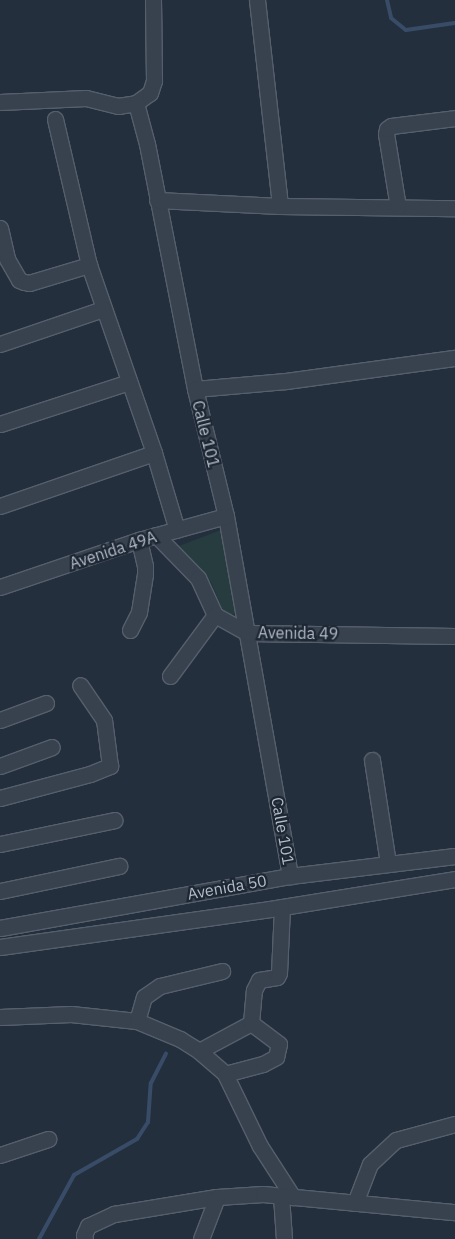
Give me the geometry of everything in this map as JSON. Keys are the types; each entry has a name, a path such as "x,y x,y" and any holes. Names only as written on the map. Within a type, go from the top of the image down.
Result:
{"street":[{"path":"0,102 86,98 118,106 136,103 150,93 154,81 153,0"},
{"path":"257,0 280,206"},
{"name":"Calle 101","path":"136,103 143,127 195,389 226,516 290,876"},
{"path":"398,207 386,134 387,130 390,126 455,118"},
{"path":"55,119 89,264 154,453 176,530"},
{"path":"157,200 280,206 455,208"},
{"path":"0,228 4,260 19,280 29,283 89,264"},
{"path":"0,344 103,309"},
{"path":"195,389 286,381 455,358"},
{"path":"0,424 129,382"},
{"path":"0,506 154,453"},
{"name":"Avenida 49A","path":"0,587 140,540 226,516"},
{"path":"156,535 198,578 215,615 170,676"},
{"path":"130,630 139,612 145,574 140,540"},
{"name":"Avenida 49","path":"215,615 248,632 455,636"},
{"path":"0,798 90,774 110,766 104,720 80,685"},
{"path":"0,720 46,703"},
{"path":"0,766 52,747"},
{"path":"372,760 388,863"},
{"path":"0,844 115,820"},
{"name":"Avenida 50","path":"0,928 290,876 455,856"},
{"path":"0,891 119,866"},
{"name":"Avenida 50","path":"0,947 282,907 455,880"},
{"path":"251,1023 254,990 257,984 260,980 277,977 279,973 282,907"},
{"path":"137,1021 144,997 160,986 222,972"},
{"path":"0,1017 71,1014 137,1021 180,1039 199,1051 225,1074 287,1196 284,1239"},
{"path":"199,1051 251,1023"},
{"path":"225,1074 263,1064 276,1058 279,1044 251,1023"},
{"path":"355,1203 370,1164 396,1140 455,1124"},
{"path":"0,1155 48,1139"},
{"path":"85,1239 84,1235 88,1226 114,1214 216,1197 263,1194 455,1212"},
{"path":"201,1239 216,1197"}],"green space":[{"path":"221,530 237,614 225,615 211,582 179,546"}],"waterway":[{"path":"387,0 391,18 406,30 455,23"},
{"path":"39,1239 74,1175 137,1139 148,1122 151,1083 166,1054"}]}
